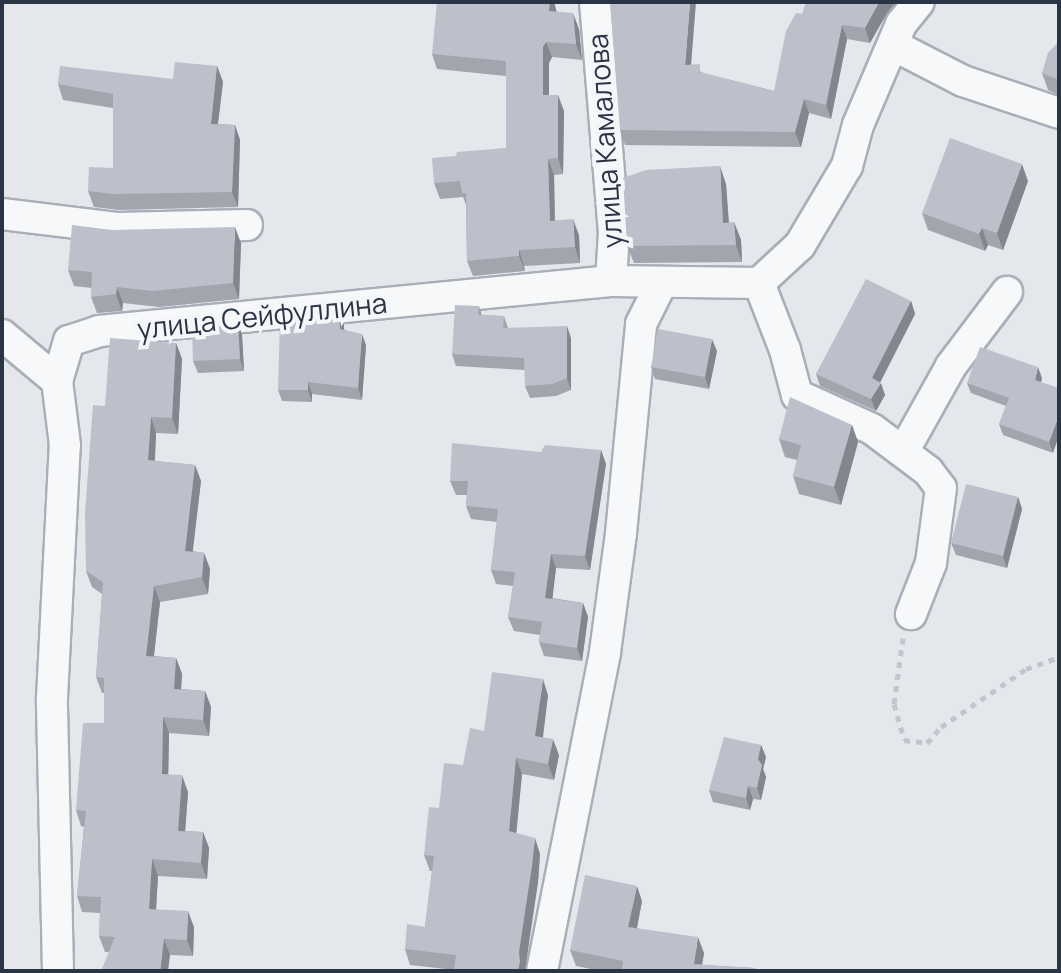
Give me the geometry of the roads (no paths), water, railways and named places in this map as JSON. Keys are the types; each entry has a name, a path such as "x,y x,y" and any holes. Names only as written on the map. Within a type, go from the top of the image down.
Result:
{"street":[{"name":"улица Камалова","path":"595,2 614,232 611,281"},
{"path":"911,614 931,563 941,488 928,471 872,429 797,395 785,350 759,283 800,245 847,166 858,125 901,24 919,2"},
{"path":"893,45 963,81 1059,113"},
{"path":"2,214 118,228 247,225"},
{"name":"улица Сейфуллина","path":"58,971 52,698 65,445 57,381 69,341 99,331 611,281 759,283"},
{"path":"542,971 605,652 641,324 662,282"},
{"path":"903,452 951,366 1007,292"},
{"path":"2,335 57,381"}]}
